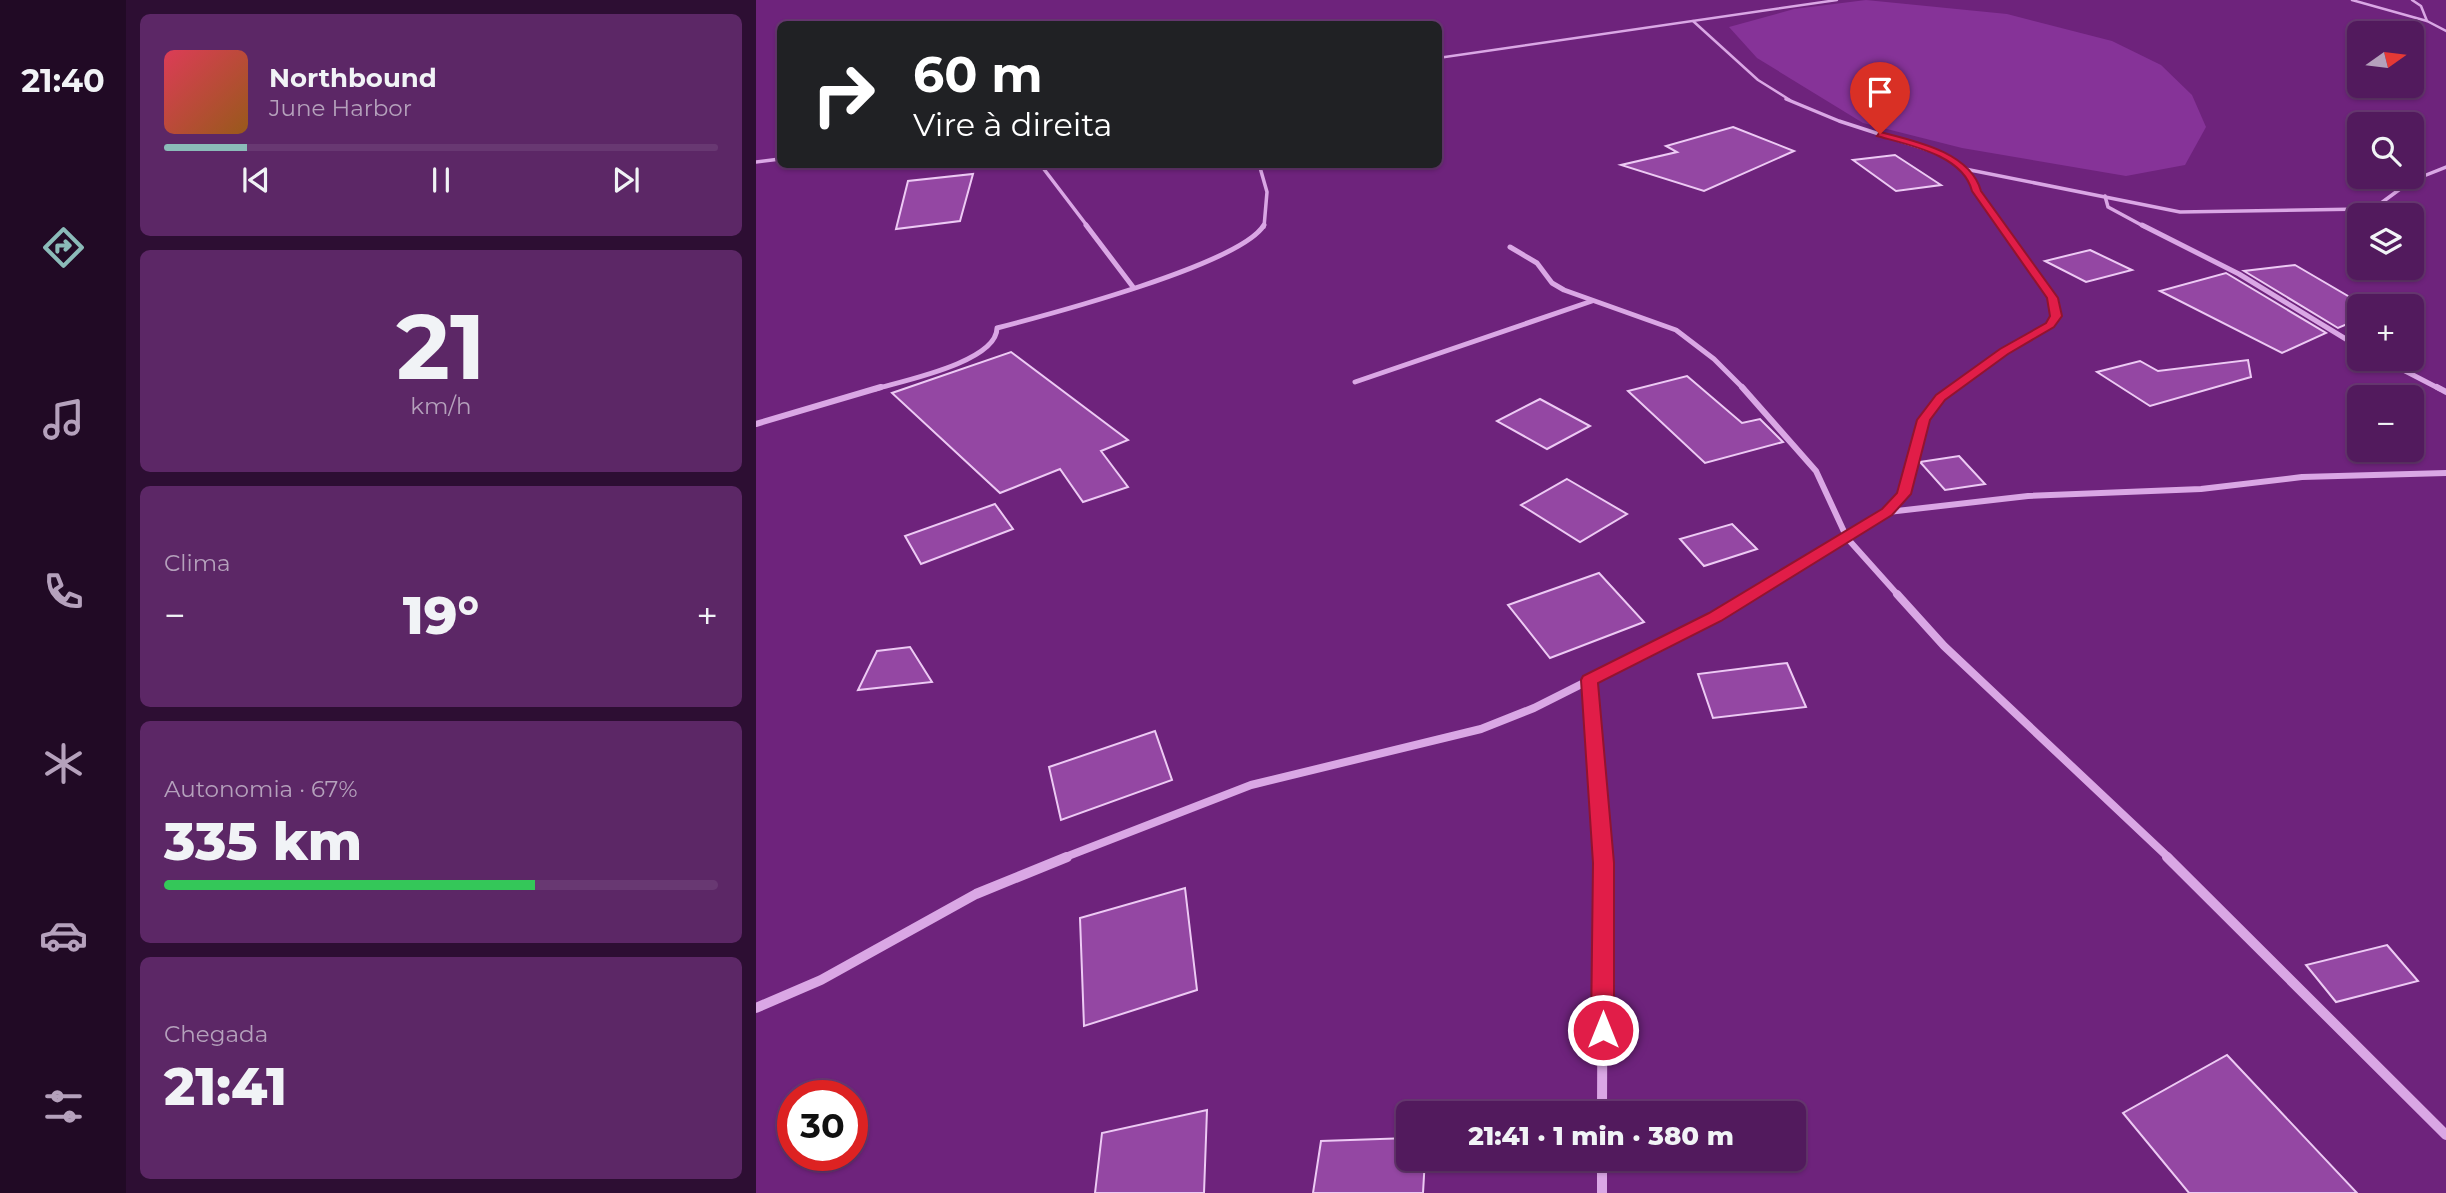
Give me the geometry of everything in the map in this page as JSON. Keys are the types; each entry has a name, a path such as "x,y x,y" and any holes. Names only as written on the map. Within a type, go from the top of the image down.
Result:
{"street":[{"path":"1442,57 1837,0"},
{"path":"2352,0 2427,21 2446,31"},
{"path":"2412,0 2421,6 2427,21"},
{"path":"756,1008 821,980 976,894 1103,842 1251,785 1480,729 1534,708 1715,617 1887,512 1904,494 1924,420 1941,398 2004,351 2050,325 2056,316 2052,298 1977,191 1973,177 1964,169 1929,149 1859,128 1772,91 1693,21"},
{"path":"756,162 777,159"},
{"path":"1964,169 2029,184 2196,213 2351,210 2377,206 2411,181 2446,167"},
{"path":"1043,168 1133,287"},
{"path":"756,424 956,365 989,346 997,336 997,328 1133,287 1230,252 1264,228 1267,192 1260,168"},
{"path":"2105,196 2108,207 2143,228 2256,283 2347,341"},
{"path":"1510,247 1537,263 1552,283 1592,301 1676,330 1714,359 1763,408 1816,471 1847,538 1944,646 2194,882 2446,1135"},
{"path":"1355,382 1592,301"},
{"path":"2405,371 2446,392"},
{"path":"1887,512 2028,496 2201,489 2302,477 2446,473"},
{"path":"1589,680 1604,863 1602,1101"},
{"path":"1602,1171 1602,1193"}],"shaded area":[{"path":"1866,0 2007,14 2112,41 2161,65 2192,95 2206,127 2185,165 2126,176 1962,148 1863,123 1757,58 1729,27 1794,9"}],"building":[{"path":"1733,127 1794,151 1704,191 1621,165 1677,152 1666,146"},
{"path":"1895,155 1941,185 1896,191 1853,160"},
{"path":"973,174 960,221 896,229 908,181"},
{"path":"2090,250 2132,270 2086,282 2045,261"},
{"path":"2295,265 2347,295 2347,324 2338,328 2244,271"},
{"path":"2226,273 2326,333 2282,353 2160,291"},
{"path":"1011,352 1128,440 1101,451 1128,487 1083,502 1060,469 1000,493 892,393"},
{"path":"2248,360 2251,377 2150,406 2097,372 2140,361 2158,371"},
{"path":"1687,376 1742,423 1760,419 1783,442 1705,463 1628,391"},
{"path":"1540,399 1590,426 1547,449 1497,421"},
{"path":"1959,456 1985,484 1945,490 1920,462"},
{"path":"1567,479 1627,514 1580,542 1521,505"},
{"path":"995,504 1013,529 921,564 905,536"},
{"path":"1732,524 1757,549 1704,566 1680,539"},
{"path":"1599,573 1644,622 1550,658 1508,605"},
{"path":"910,647 932,682 858,690 877,651"},
{"path":"1787,663 1806,707 1713,718 1698,674"},
{"path":"1155,731 1172,780 1061,820 1049,767"},
{"path":"1185,888 1197,990 1084,1026 1080,918"},
{"path":"2387,945 2418,981 2336,1002 2306,965"},
{"path":"2227,1055 2357,1193 2189,1193 2123,1113"},
{"path":"1207,1110 1204,1193 1095,1193 1102,1133"},
{"path":"1396,1138 1396,1171 1424,1171 1423,1193 1313,1193 1321,1141"}],"route":[{"path":"1603,1030 1604,863 1589,680 1715,617 1887,512 1904,494 1924,420 1941,398 2004,351 2050,325 2056,316 2052,298 1977,191 1973,177 1950,159 1929,149 1880,134"}]}
